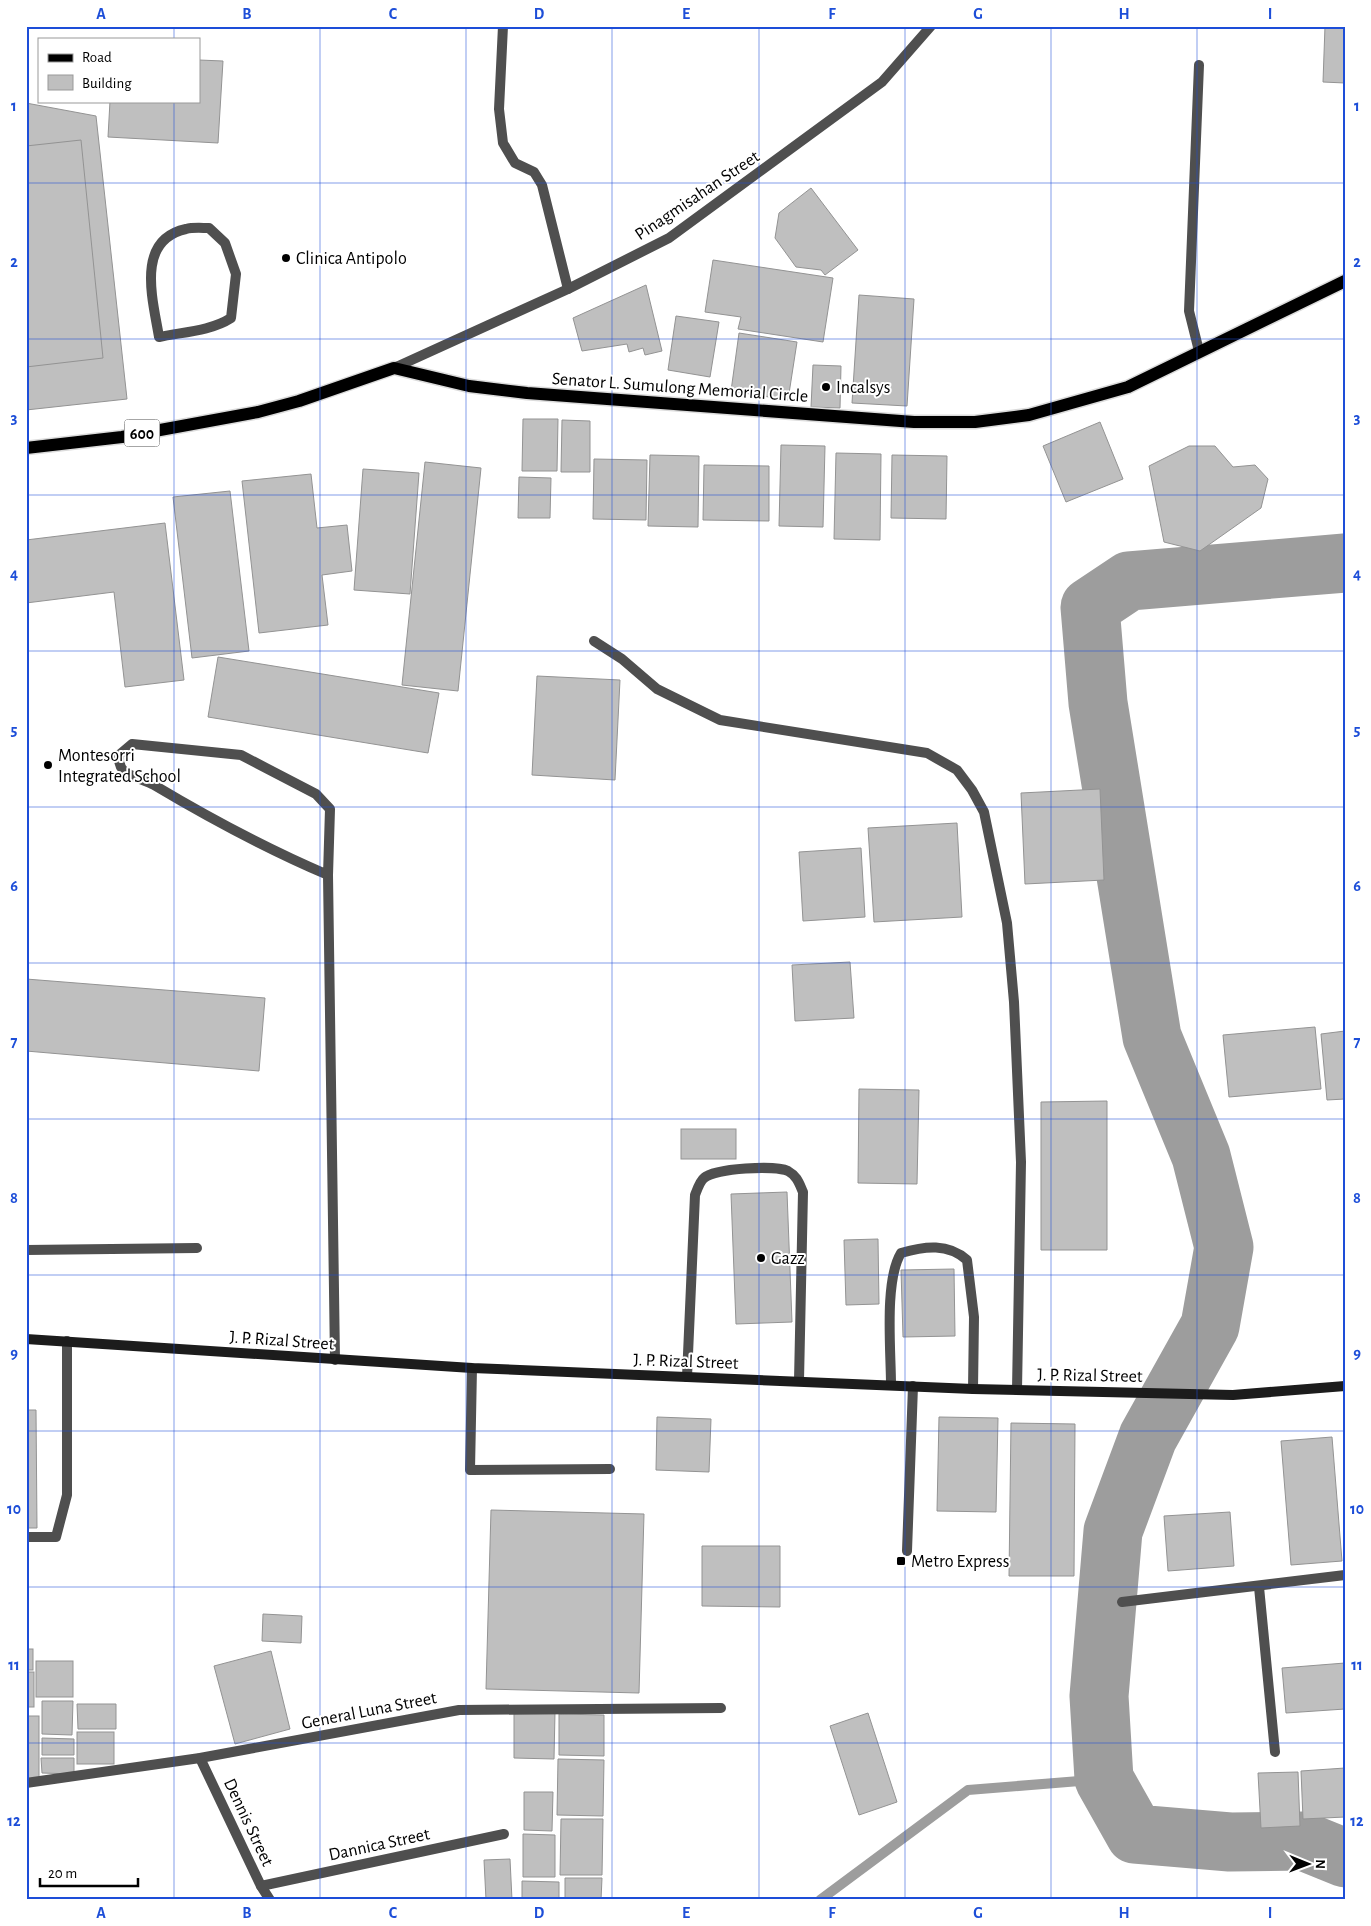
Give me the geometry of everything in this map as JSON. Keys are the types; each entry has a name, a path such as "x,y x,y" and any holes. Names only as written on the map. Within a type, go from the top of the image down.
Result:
{"main road":[{"name":"Senator L. Sumulong Memorial Circle","path":"394,368 469,386 527,393 914,422 975,422 1029,415 1128,387 1345,281"},
{"name":"600","path":"26,448 122,437 258,412 394,368"},
{"name":"J. P. Rizal Street","path":"26,1339 472,1368 973,1389 1232,1395 1345,1386"}],"street":[{"path":"503,26 499,109 503,144 515,163 534,172 542,185 568,289"},
{"name":"Pinagmisahan Street","path":"394,368 568,289 669,238 882,82 931,26"},
{"path":"1199,65 1189,311 1199,351"},
{"path":"209,228 225,243 236,274 231,318 223,323 203,329 160,337 150,280 154,255 163,239 186,229 209,228"},
{"path":"594,641 622,660 657,689 720,720 926,753 958,770 972,790 984,812 1001,895 1006,923 1014,1002 1021,1162 1017,1390"},
{"path":"328,875 270,850 216,822 151,783 123,770 119,763 119,755 132,744 241,755 316,794 330,808 328,875 335,1360"},
{"path":"687,1377 695,1195 703,1178 716,1171 731,1168 786,1170 798,1179 803,1192 799,1381"},
{"path":"891,1385 891,1300 896,1262 901,1253 936,1247 957,1251 967,1260 974,1318 973,1389"},
{"path":"26,1250 197,1248"},
{"path":"26,1537 56,1537 64,1511 67,1495 67,1342"},
{"path":"472,1368 470,1470 610,1469"},
{"path":"907,1551 913,1386"},
{"path":"1122,1602 1259,1587 1345,1574"},
{"path":"1259,1587 1275,1752"},
{"name":"General Luna Street","path":"26,1783 200,1758 459,1710 721,1708"},
{"name":"Dennis Street","path":"200,1758 261,1886 270,1900"},
{"name":"Dannica Street","path":"261,1886 504,1834"}],"building":[{"path":"1325,26 1345,26 1345,83 1323,82"},
{"path":"200,60 223,61 218,143 108,137 110,102 200,102"},
{"path":"26,103 96,116 127,399 26,410"},
{"path":"81,140 103,358 26,367 26,146"},
{"path":"811,188 858,250 825,275 821,270 796,267 775,238 779,213"},
{"path":"713,260 833,278 823,342 738,329 741,317 705,312"},
{"path":"646,285 662,351 645,355 643,348 629,352 627,344 582,351 573,318"},
{"path":"859,295 914,299 907,406 852,403"},
{"path":"676,316 719,322 710,377 668,370"},
{"path":"739,333 797,342 788,400 731,391"},
{"name":"Incalsys","path":"813,365 841,366 840,408 811,407"},
{"path":"523,419 558,419 557,471 522,471"},
{"path":"562,420 590,421 590,472 561,472"},
{"path":"1100,422 1123,479 1066,502 1043,446"},
{"path":"781,445 825,446 823,527 779,526"},
{"path":"1189,446 1215,446 1233,467 1255,465 1268,479 1261,508 1200,551 1164,542 1149,466"},
{"path":"836,453 881,454 880,540 834,539"},
{"path":"650,455 699,456 698,527 648,526"},
{"path":"892,455 947,456 946,519 891,518"},
{"path":"594,459 647,460 646,520 593,519"},
{"path":"425,462 481,468 458,691 402,685"},
{"path":"704,465 769,466 769,521 703,520"},
{"path":"363,469 419,473 410,594 354,590"},
{"path":"311,474 317,528 347,525 352,571 322,575 328,625 259,633 242,481"},
{"path":"519,477 551,478 550,518 518,518"},
{"path":"230,491 249,651 192,658 173,497"},
{"path":"165,523 184,680 125,687 114,592 26,603 26,540"},
{"path":"218,657 439,693 428,753 208,717"},
{"path":"537,676 620,680 615,780 532,775"},
{"path":"1100,789 1104,880 1025,884 1021,793"},
{"path":"957,823 962,917 874,922 868,828"},
{"path":"861,848 865,917 803,921 799,852"},
{"path":"850,962 854,1018 795,1021 792,965"},
{"path":"26,979 265,998 259,1071 26,1051"},
{"path":"1315,1027 1321,1089 1229,1097 1223,1035"},
{"path":"1345,1031 1345,1099 1327,1100 1321,1034"},
{"path":"859,1089 919,1090 917,1184 858,1183"},
{"path":"1107,1101 1107,1250 1041,1250 1041,1102"},
{"path":"681,1129 736,1129 736,1159 681,1159"},
{"name":"Gazz","path":"787,1192 792,1322 736,1324 731,1194"},
{"path":"878,1239 879,1304 846,1305 844,1240"},
{"path":"954,1269 955,1336 903,1337 901,1270"},
{"path":"26,1410 36,1410 37,1528 26,1528"},
{"path":"657,1417 711,1419 709,1472 656,1470"},
{"path":"939,1417 998,1418 996,1512 937,1511"},
{"path":"1011,1423 1075,1424 1074,1576 1009,1576"},
{"path":"1332,1437 1342,1561 1291,1565 1281,1441"},
{"path":"491,1510 644,1514 639,1693 486,1689"},
{"path":"1230,1512 1234,1566 1168,1571 1164,1516"},
{"path":"702,1546 780,1546 780,1607 702,1606"},
{"path":"263,1614 302,1616 301,1643 262,1641"},
{"path":"26,1649 33,1649 33,1670 26,1670"},
{"path":"271,1651 290,1729 235,1744 214,1666"},
{"path":"36,1661 73,1661 73,1697 36,1697"},
{"path":"1345,1663 1345,1709 1286,1713 1282,1668"},
{"path":"26,1672 34,1672 34,1707 26,1707"},
{"path":"42,1701 73,1701 72,1735 42,1734"},
{"path":"77,1704 116,1704 116,1729 78,1729"},
{"path":"514,1712 555,1712 554,1759 514,1758"},
{"path":"868,1713 897,1802 859,1815 830,1726"},
{"path":"559,1714 604,1715 604,1756 559,1755"},
{"path":"26,1716 39,1716 39,1779 26,1779"},
{"path":"77,1732 114,1732 114,1764 77,1764"},
{"path":"42,1738 74,1739 74,1755 42,1755"},
{"path":"41,1758 74,1758 74,1774 42,1773"},
{"path":"558,1759 604,1760 603,1816 557,1815"},
{"path":"1345,1768 1345,1817 1303,1819 1301,1771"},
{"path":"1298,1772 1300,1826 1261,1828 1258,1773"},
{"path":"524,1792 553,1792 552,1831 524,1830"},
{"path":"561,1819 603,1819 602,1875 560,1875"},
{"path":"523,1834 555,1835 555,1877 523,1877"},
{"path":"510,1859 512,1900 486,1900 484,1860"},
{"path":"565,1878 602,1878 601,1900 565,1900"},
{"path":"522,1881 559,1882 559,1900 522,1900"}],"waterway":[{"path":"1345,563 1129,581 1090,607 1098,703 1152,1037 1201,1156 1224,1247 1210,1326 1148,1437 1113,1531 1099,1696 1104,1779 1135,1834 1230,1842 1303,1841 1345,1858"},
{"path":"820,1900 968,1790 1104,1779"}],"place":[{"name":"Clinica Antipolo","path":"286,258"},
{"name":"Incalsys","path":"826,387"},
{"name":"Montesorri Integrated School","path":"48,765"},
{"name":"Gazz","path":"761,1258"},
{"name":"Metro Express","path":"901,1561"}]}
